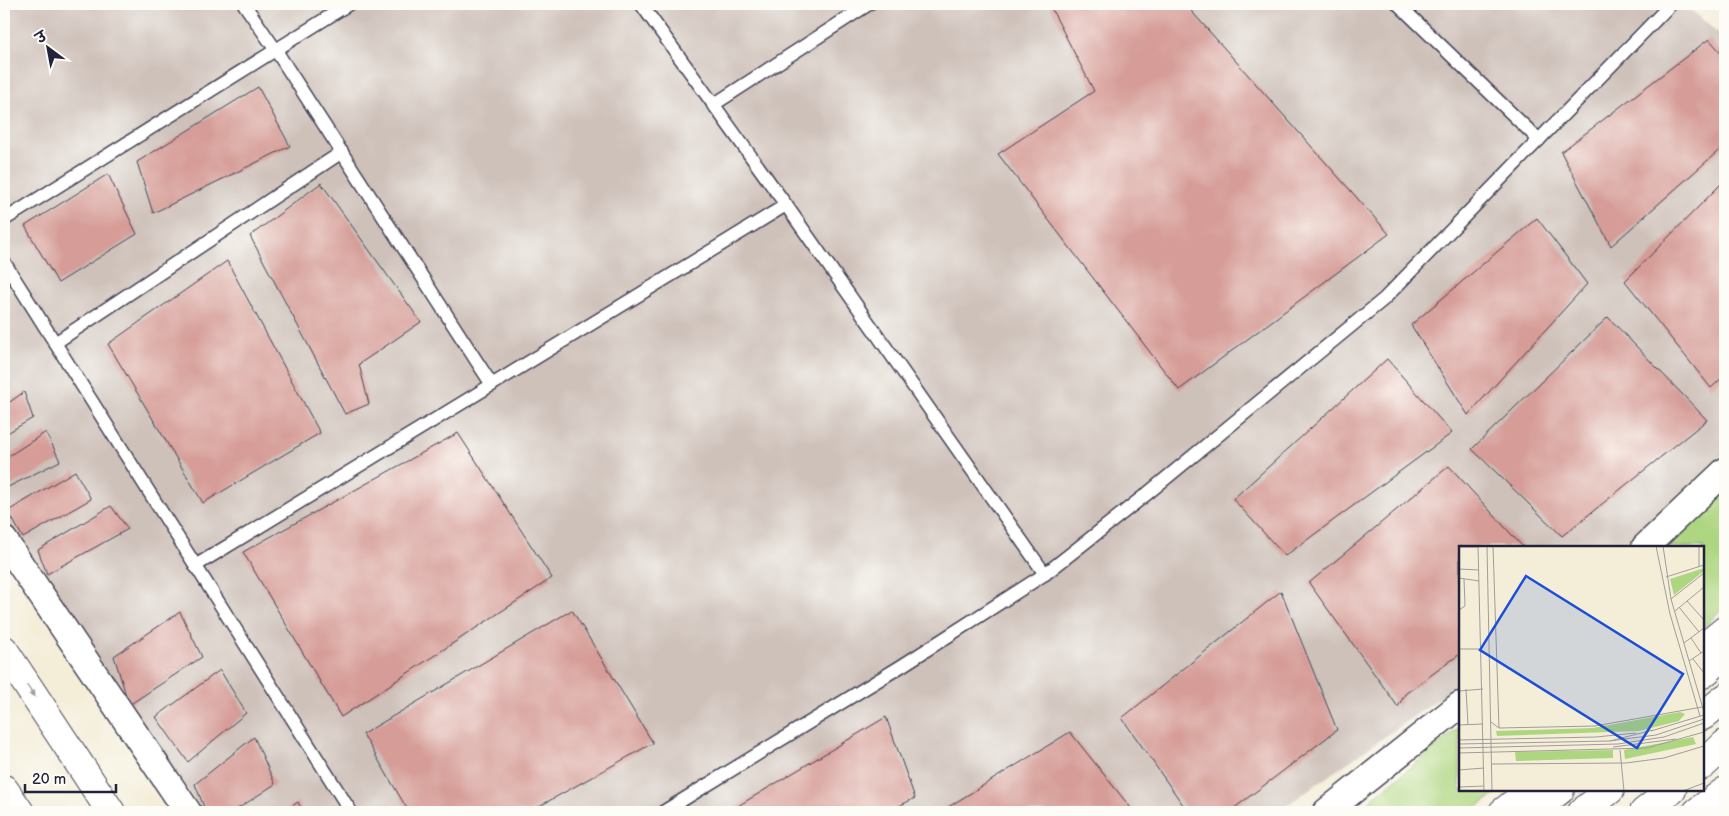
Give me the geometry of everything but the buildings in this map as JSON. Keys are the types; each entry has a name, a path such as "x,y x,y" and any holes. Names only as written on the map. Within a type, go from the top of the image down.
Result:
{"main road":[{"path":"1704,647 1725,630"},
{"path":"4,650 111,812"},
{"path":"1704,673 1725,655"},
{"path":"1704,715 1725,698"},
{"path":"1704,764 1725,744"},
{"path":"1503,812 1530,791"},
{"path":"1533,812 1559,791"},
{"path":"1582,812 1609,791"},
{"path":"1644,812 1671,791"},
{"path":"1697,812 1725,791"}],"street":[{"path":"1646,546 1725,471"},
{"path":"4,540 188,812"},
{"path":"1326,812 1459,706"}],"lane":[{"path":"244,4 492,385"},
{"path":"4,220 349,4"},
{"path":"641,4 1045,574"},
{"path":"713,105 869,4"},
{"path":"1398,4 1539,140"},
{"path":"663,812 903,665 1045,574 1148,493 1384,299 1671,4"},
{"path":"55,343 342,152"},
{"path":"195,566 786,206"},
{"path":"4,262 351,812"}],"shaded area":[{"path":"4,4 1684,4 1725,39 1725,454 1622,546 1459,546 1459,685 1277,812 202,812 4,522"}],"green space":[{"path":"1725,485 1725,605 1704,627 1704,546 1665,546"},
{"path":"1459,728 1459,791 1500,791 1470,812 1356,812"}]}
